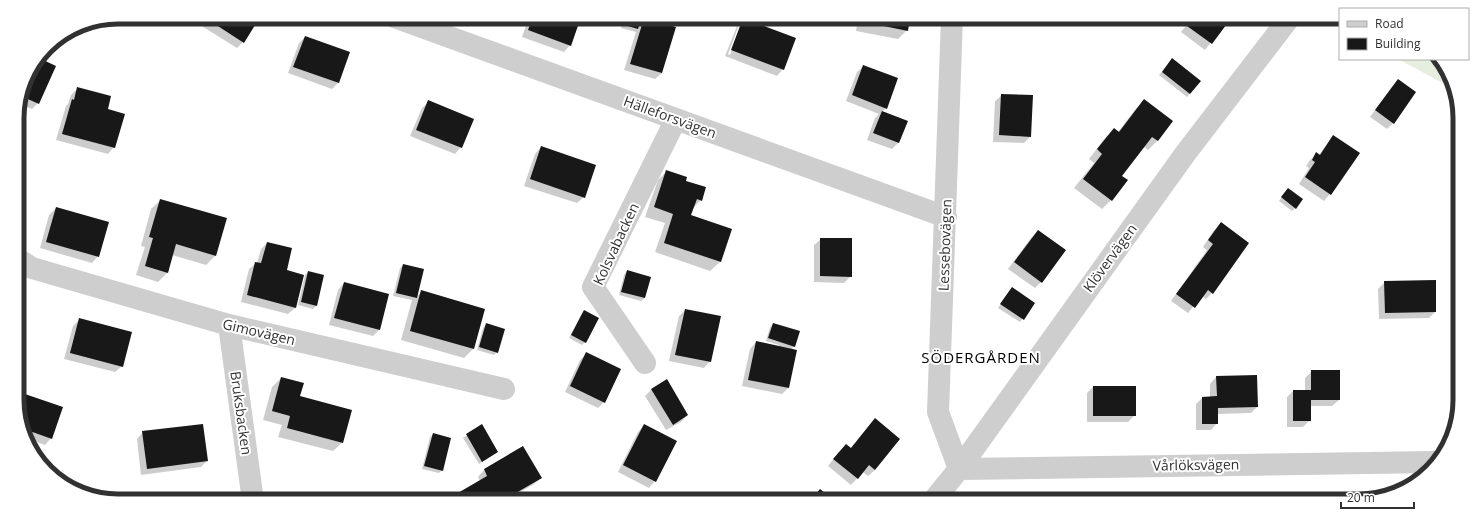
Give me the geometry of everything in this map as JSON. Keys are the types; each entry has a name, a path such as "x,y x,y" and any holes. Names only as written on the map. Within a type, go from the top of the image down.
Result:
{"street":[{"name":"Hälleforsvägen","path":"413,24 946,218"},
{"name":"Lessebovägen","path":"952,24 938,412 959,469"},
{"name":"Klövervägen","path":"939,494 959,469 1185,154 1285,24"},
{"name":"Kolsvabacken","path":"645,363 594,287 676,119"},
{"name":"Gimovägen","path":"24,263 32,268 229,326 504,389"},
{"name":"Bruksbacken","path":"229,326 252,494"},
{"name":"Vårlöksvägen","path":"959,469 1429,462"}],"green space":[{"path":"1400,60 1433,60 1447,85"}],"building":[{"path":"215,24 256,24 244,43"},
{"path":"530,24 579,24 571,46 528,30"},
{"path":"624,24 640,24 638,29"},
{"path":"642,24 665,24 676,27 662,73 630,64"},
{"path":"741,24 759,24 796,38 784,70 731,50"},
{"path":"874,24 909,24 908,31"},
{"path":"1188,24 1227,24 1212,44 1187,26"},
{"path":"305,36 350,52 339,83 293,67"},
{"path":"1172,58 1201,81 1190,94 1162,72"},
{"path":"44,60 56,66 39,104 26,98 34,76"},
{"path":"863,65 898,78 887,109 852,95"},
{"path":"1398,79 1416,92 1394,124 1375,110"},
{"path":"77,87 111,96 108,109 125,114 115,148 62,134"},
{"path":"1001,94 1033,95 1031,137 999,135"},
{"path":"1144,99 1173,121 1158,141 1152,137 1122,176 1128,180 1112,201 1083,179 1102,154 1097,149 1114,128 1119,132"},
{"path":"428,100 474,119 462,148 416,130"},
{"path":"882,111 908,121 899,143 873,133"},
{"path":"1333,135 1360,153 1331,195 1305,177 1315,162 1312,160 1316,152 1320,155"},
{"path":"541,146 596,165 585,198 530,179"},
{"path":"666,170 687,177 686,181 706,187 702,201 697,199 691,215 732,229 721,262 664,243 673,214 654,207"},
{"path":"1288,188 1303,199 1296,209 1281,197"},
{"path":"160,199 227,218 216,256 176,244 168,273 145,266 153,238 149,237"},
{"path":"56,207 109,222 99,257 46,242"},
{"path":"1221,222 1249,243 1213,294 1208,290 1195,308 1176,294 1213,244 1208,240"},
{"path":"1038,230 1066,250 1042,283 1014,262"},
{"path":"820,238 852,238 852,277 820,276"},
{"path":"267,242 292,248 287,270 304,275 296,308 247,295 255,262 261,263"},
{"path":"403,264 424,269 417,298 396,293"},
{"path":"627,270 651,277 645,298 621,292"},
{"path":"308,271 324,275 317,306 301,302"},
{"path":"1436,280 1436,312 1385,313 1384,281"},
{"path":"344,282 389,294 380,330 334,318"},
{"path":"1012,287 1035,303 1024,320 1000,304"},
{"path":"421,290 485,309 474,349 410,331"},
{"path":"685,309 721,316 711,362 675,355"},
{"path":"584,310 599,318 586,343 571,335"},
{"path":"79,318 132,332 123,367 70,353"},
{"path":"486,323 505,329 498,353 479,347"},
{"path":"773,323 800,331 795,347 768,338"},
{"path":"756,341 797,350 789,388 748,380"},
{"path":"586,352 621,369 605,403 570,386"},
{"path":"1311,370 1340,370 1340,400 1311,400 1311,421 1293,421 1293,390 1311,390"},
{"path":"1257,375 1258,407 1218,408 1218,424 1202,424 1202,397 1217,396 1216,376"},
{"path":"281,377 304,383 300,396 352,410 343,443 287,428 290,416 272,411"},
{"path":"667,379 688,415 673,425 651,389"},
{"path":"1093,386 1136,386 1136,416 1093,416"},
{"path":"24,394 63,407 52,439 29,431 25,412"},
{"path":"875,418 900,439 875,470 869,465 858,479 833,459 846,444 851,448"},
{"path":"203,424 208,461 147,469 142,431"},
{"path":"482,424 498,452 482,462 466,434"},
{"path":"644,424 677,441 656,482 623,465"},
{"path":"433,433 451,438 443,471 424,466"},
{"path":"523,446 542,478 514,494 456,494 487,476 484,469"},
{"path":"820,489 826,494 816,494"}],"district":[{"name":"SÖDERGÅRDEN","path":"981,358"}]}
